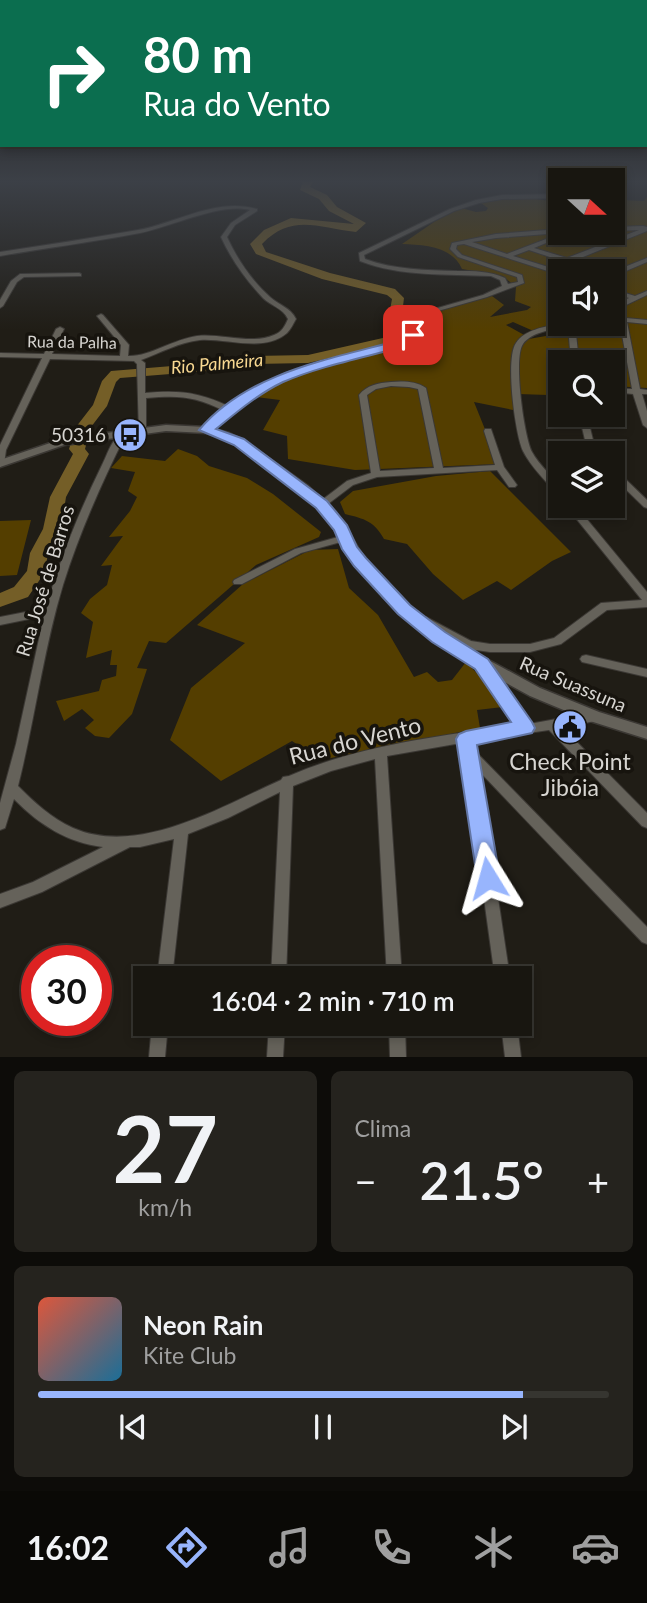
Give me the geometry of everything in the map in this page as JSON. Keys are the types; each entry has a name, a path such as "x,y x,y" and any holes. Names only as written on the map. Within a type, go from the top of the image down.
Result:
{"street":[{"path":"0,254 140,231"},
{"path":"142,433 139,364 195,339 265,340 279,335 291,324 288,311 268,299 225,240 227,231"},
{"path":"411,231 370,249 360,258 371,264 409,271 492,274 503,279 506,287"},
{"path":"571,259 639,231"},
{"path":"206,430 263,387 289,375 405,343 413,335 416,318 427,311 485,296 521,283 520,276 460,256 453,249 454,244 548,232"},
{"path":"506,256 548,240"},
{"path":"463,241 548,270"},
{"path":"529,248 560,259"},
{"path":"625,269 647,260"},
{"path":"0,306 14,281 22,275 79,275"},
{"path":"625,303 647,293"},
{"path":"625,295 635,298"},
{"path":"101,316 125,345 124,357"},
{"path":"625,320 647,322"},
{"path":"625,326 637,392 647,425"},
{"path":"0,464 2,450 60,329"},
{"path":"548,330 517,346 519,424 527,450 548,477"},
{"name":"Rua da Palha","path":"0,355 124,357 139,364"},
{"path":"376,474 363,395 370,388 388,386 414,385 422,388 439,471"},
{"path":"625,391 647,393"},
{"path":"142,396 189,393 202,396 230,410"},
{"name":"Rua Suassuna","path":"0,464 48,445 178,428 206,430 239,442 332,515 360,562 404,610 447,643 535,692 595,717 647,733"},
{"path":"488,431 500,467 512,485"},
{"name":"Rua José de Barros","path":"0,824 12,789 51,611 80,520 121,436"},
{"path":"321,505 350,483 376,474 500,467"},
{"path":"625,484 647,505"},
{"path":"581,518 647,601"},
{"path":"238,582 299,551 345,538"},
{"path":"404,610 463,643 502,649 545,646 562,638 605,606 647,601"},
{"path":"0,621 51,611"},
{"path":"586,659 647,673"},
{"path":"482,664 525,728"},
{"name":"Rua do Vento","path":"12,789 44,820 65,832 88,839 129,841 182,831 287,781 331,765 381,753 595,717"},
{"path":"553,726 647,822"},
{"path":"466,739 471,754 500,966"},
{"path":"381,753 394,966"},
{"path":"471,754 647,937"},
{"path":"279,966 287,781"},
{"path":"166,966 182,831"},
{"name":"Rua do Vento","path":"0,901 37,887 129,841"},
{"path":"157,1057 159,1036"},
{"path":"275,1057 276,1036"},
{"path":"397,1036 398,1057"},
{"path":"510,1036 513,1057"}],"shaded area":[{"path":"420,231 548,231 548,245 625,245 625,231 647,231 647,388 625,387 625,350 548,350 548,395 518,394 518,411 474,402 499,464 355,470 288,459 287,436 263,430 280,400 248,396 286,376 411,339 422,325 422,314 492,296 504,305 490,317 531,307 515,301 516,287 503,276 462,269 452,256 444,251 402,244"},
{"path":"178,449 197,456 209,466 247,478 273,494 321,532 319,537 256,565 166,643 149,641 137,668 147,669 132,714 109,738 95,736 85,728 94,720 82,709 64,721 56,701 99,691 102,680 116,676 117,665 110,665 112,650 86,658 93,622 81,613 90,599 107,585 112,565 101,566 123,536 109,537 130,511 137,497 128,491 135,472 111,468 122,456 165,461"},
{"path":"490,471 571,552 552,561 511,590 497,581 463,600 433,574 407,544 384,539 368,522 345,514 340,502 353,491 436,476"},
{"path":"31,520 17,575 0,576 0,521"},
{"path":"338,549 349,588 378,615 414,677 427,672 438,682 452,680 466,662 492,689 503,707 477,710 480,728 321,760 292,741 221,781 170,740 191,688 245,643 197,625 243,584 310,550"}],"waterway":[{"name":"Rio Palmeira","path":"0,600 21,592 36,572 39,553 52,529 58,497 81,454 77,449 84,427 100,406 109,381 116,374 221,366 251,360 308,359 402,337 404,319 395,316 398,298 391,292 326,276 262,254 256,244 269,231"}],"place":[{"name":"50316","path":"130,435"},
{"name":"Check Point Jibóia","path":"570,727"}],"route":[{"path":"413,335 405,343 277,380 245,399 206,430 239,442 304,489 332,515 342,529 350,549 404,610 438,637 482,664 525,728 466,739 471,754 488,878"}]}
